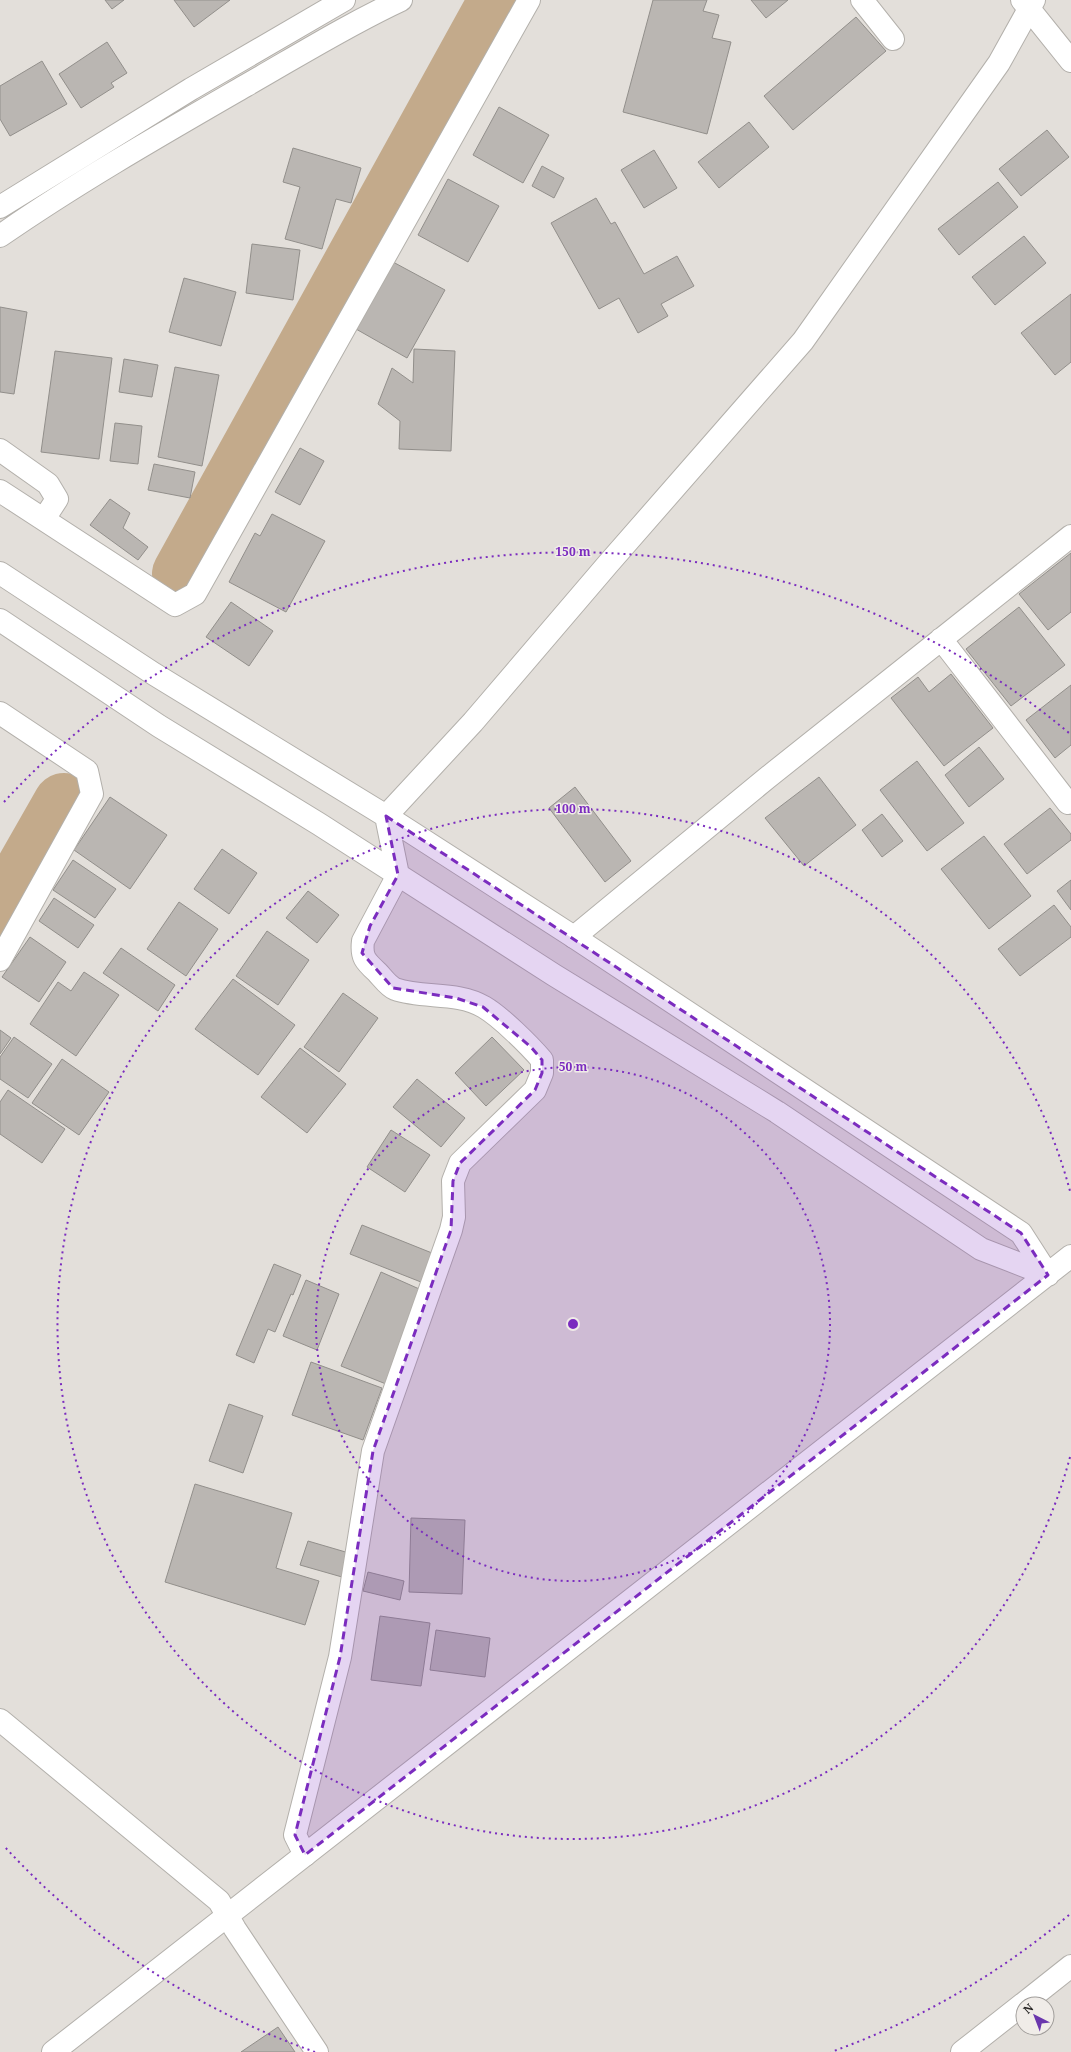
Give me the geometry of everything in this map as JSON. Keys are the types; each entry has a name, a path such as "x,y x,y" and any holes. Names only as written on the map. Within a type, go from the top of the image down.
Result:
{"street":[{"path":"0,207 191,89 344,0"},
{"path":"0,236 36,211 211,105 372,13 400,0"},
{"path":"0,491 176,605 196,594 529,0"},
{"path":"862,0 893,39"},
{"path":"386,816 473,722 603,570 803,341 999,63 1029,3 1071,61"},
{"path":"0,450 48,484 57,499 44,519"},
{"path":"574,937 767,778 1071,536"},
{"path":"0,573 154,674 386,816 574,937 1021,1233 1048,1275"},
{"path":"0,620 159,726 561,979 777,1112 981,1249 1048,1275"},
{"path":"941,639 1068,803"},
{"path":"0,713 87,771 92,794 0,960"},
{"path":"305,1855 295,1835 340,1658 373,1451 451,1230 454,1217 453,1181 460,1163 535,1090 542,1073 542,1060 531,1047 483,1006 456,998 431,996 393,988 370,966 362,953 363,941 398,875 386,816"},
{"path":"53,2052 1071,1256"},
{"path":"0,1720 219,1901 228,1914 235,1929 317,2052"},
{"path":"1033,1996 1071,1966"},
{"path":"962,2052 1015,2010"}],"highlighted area":[{"path":"386,816 1021,1233 1048,1275 305,1855 295,1835 340,1657 373,1451 451,1230 453,1181 460,1163 535,1090 542,1073 542,1060 531,1047 483,1007 456,998 393,988 362,953 370,926 398,875"}],"building":[{"path":"105,0 124,0 112,9"},
{"path":"174,0 230,0 194,27"},
{"path":"653,0 707,0 703,11 719,15 712,38 731,42 707,134 623,112"},
{"path":"751,0 788,0 766,18"},
{"path":"856,17 886,51 793,130 764,96"},
{"path":"107,42 127,73 111,83 114,87 81,108 59,74"},
{"path":"42,61 67,104 10,136 0,119 0,86"},
{"path":"499,107 549,135 523,183 473,155"},
{"path":"749,122 769,147 719,188 698,162"},
{"path":"1047,130 1069,157 1021,196 999,169"},
{"path":"293,148 361,168 351,203 336,199 322,249 285,239 300,187 283,182"},
{"path":"654,150 677,188 644,208 621,170"},
{"path":"542,166 564,178 554,198 532,186"},
{"path":"448,179 499,206 468,262 418,235"},
{"path":"998,182 1018,207 959,255 938,229"},
{"path":"596,198 611,224 615,222 644,274 677,256 694,286 661,304 668,316 638,333 619,298 599,309 551,223"},
{"path":"1024,236 1046,263 995,305 972,277"},
{"path":"252,244 300,250 293,300 246,293"},
{"path":"393,262 445,290 407,358 356,329"},
{"path":"184,278 236,292 221,346 169,332"},
{"path":"1071,294 1071,362 1055,375 1021,333"},
{"path":"0,307 27,312 14,394 0,392"},
{"path":"414,349 455,351 451,451 399,449 400,421 378,404 392,368 413,383"},
{"path":"55,351 112,358 99,459 41,452"},
{"path":"124,359 158,365 152,397 119,392"},
{"path":"175,367 219,375 202,466 158,457"},
{"path":"115,423 142,426 138,464 110,461"},
{"path":"300,448 324,461 300,505 275,492"},
{"path":"154,464 195,472 190,498 148,490"},
{"path":"110,499 130,513 123,528 148,547 138,560 90,525"},
{"path":"272,514 325,541 286,612 229,582 255,533 260,536"},
{"path":"1071,553 1071,612 1048,630 1019,594"},
{"path":"231,602 273,631 249,666 206,637"},
{"path":"1019,607 1065,665 1011,706 966,649"},
{"path":"951,674 993,728 944,766 891,698 918,677 929,692"},
{"path":"1071,685 1071,745 1055,758 1026,720"},
{"path":"979,747 1004,779 969,807 945,775"},
{"path":"917,761 964,823 927,851 880,790"},
{"path":"819,777 856,825 804,866 765,818"},
{"path":"575,787 631,861 605,882 549,808"},
{"path":"110,797 167,835 130,889 74,850"},
{"path":"1050,808 1071,834 1071,840 1027,874 1004,844"},
{"path":"882,814 903,841 882,857 862,830"},
{"path":"984,836 1031,896 989,929 941,869"},
{"path":"222,849 257,873 229,914 194,889"},
{"path":"73,860 116,889 95,918 53,890"},
{"path":"1071,880 1071,910 1057,891"},
{"path":"308,891 339,915 317,943 286,918"},
{"path":"54,898 94,925 78,948 39,921"},
{"path":"179,902 218,929 186,976 147,949"},
{"path":"1054,905 1071,927 1071,937 1020,976 998,949"},
{"path":"267,931 309,960 278,1005 236,976"},
{"path":"30,937 66,962 39,1002 2,977"},
{"path":"121,948 175,985 158,1011 103,973"},
{"path":"84,972 119,995 76,1056 30,1024 58,982 71,991"},
{"path":"233,979 295,1025 258,1075 195,1029"},
{"path":"343,993 378,1018 339,1072 304,1047"},
{"path":"0,1030 11,1038 0,1054"},
{"path":"14,1037 52,1064 28,1098 0,1079 0,1057"},
{"path":"492,1037 524,1070 486,1106 455,1073"},
{"path":"300,1048 346,1084 307,1133 261,1097"},
{"path":"62,1059 109,1092 79,1135 32,1103"},
{"path":"417,1079 465,1118 441,1147 393,1107"},
{"path":"8,1090 65,1129 42,1163 0,1134 0,1102"},
{"path":"391,1130 430,1155 405,1192 367,1167"},
{"path":"362,1225 437,1255 426,1284 350,1254"},
{"path":"274,1264 301,1275 293,1295 291,1294 275,1332 268,1329 254,1363 236,1355"},
{"path":"381,1272 426,1292 386,1384 341,1366"},
{"path":"306,1280 339,1294 317,1350 283,1336"},
{"path":"311,1362 382,1388 363,1440 292,1415"},
{"path":"229,1404 263,1416 243,1473 209,1461"},
{"path":"195,1484 292,1513 276,1568 319,1581 305,1625 165,1582"},
{"path":"411,1518 465,1520 462,1594 409,1592"},
{"path":"308,1541 349,1553 342,1577 300,1565"},
{"path":"368,1572 404,1581 400,1600 363,1591"},
{"path":"380,1616 430,1623 421,1686 371,1680"},
{"path":"436,1630 490,1638 485,1677 430,1670"},
{"path":"278,2027 295,2052 241,2052"}],"waterway":[{"path":"183,574 500,0"},
{"path":"0,916 64,804"}]}
